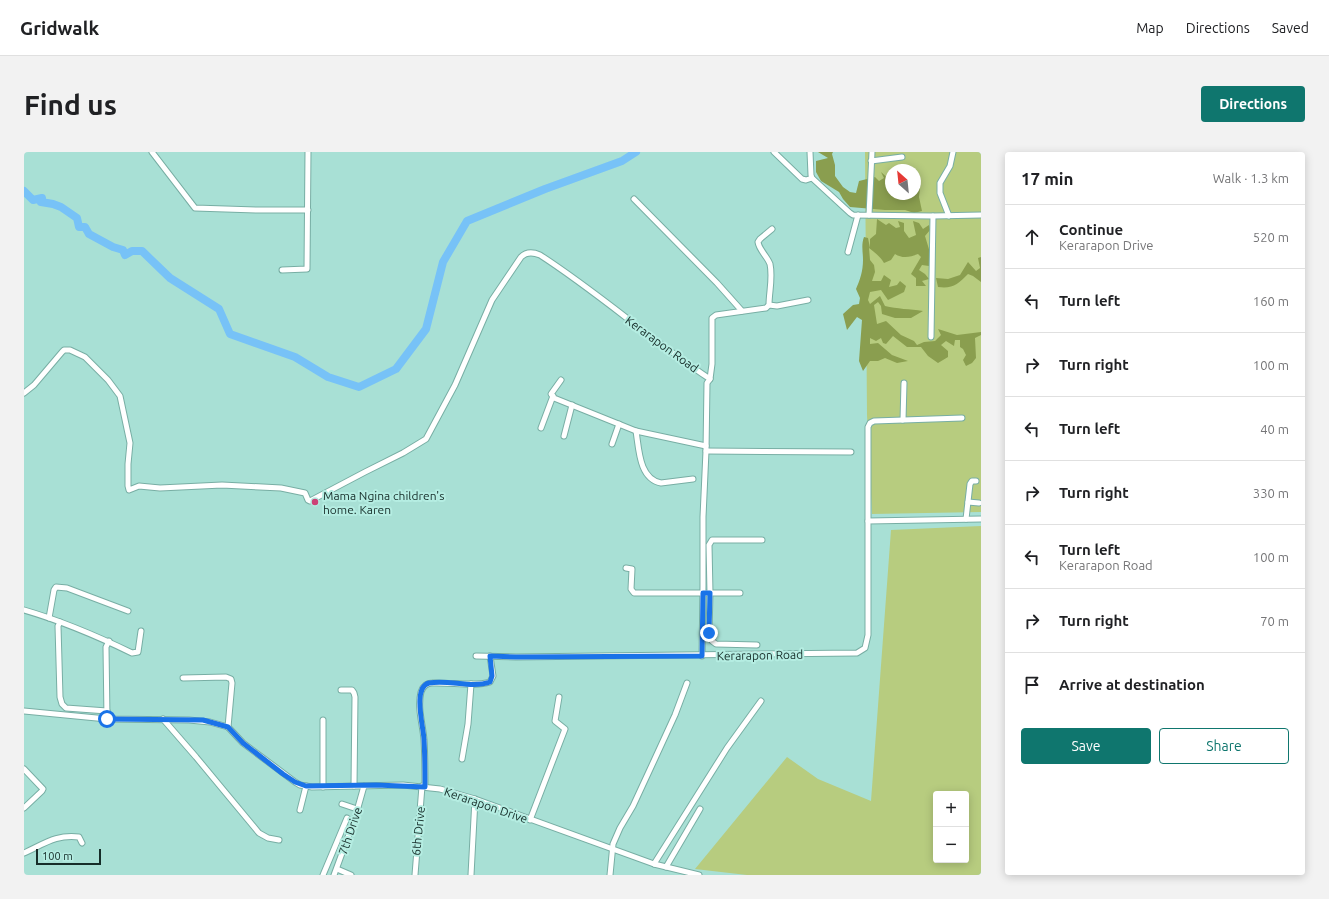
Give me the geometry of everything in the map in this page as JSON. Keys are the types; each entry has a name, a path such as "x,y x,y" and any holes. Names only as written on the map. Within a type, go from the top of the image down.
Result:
{"street":[{"path":"152,152 195,208 308,210"},
{"path":"282,270 307,269 308,152"},
{"path":"774,152 802,179 806,180 812,178"},
{"path":"810,152 812,178 850,213 858,216 981,215"},
{"path":"870,216 872,152"},
{"path":"950,216 940,193 940,183 950,166 953,152"},
{"path":"871,162 902,157"},
{"path":"634,199 717,283 742,311"},
{"path":"848,252 858,216"},
{"path":"931,337 933,216"},
{"path":"769,306 771,276 769,262 758,242 760,238 772,229"},
{"name":"Kerarapon Road","path":"24,393 32,387 62,352 66,350 73,350 85,357 104,376 120,396 130,443 128,464 128,486 130,490 139,486 160,488 222,485 281,488 304,492 310,501 403,453 426,439 455,385 492,300 521,257 527,253 536,253 556,264 710,379 707,383 703,517 702,656 857,654 863,650 866,646 868,635 868,426 874,421 903,420"},
{"path":"710,379 712,364 712,318 716,315 808,300"},
{"path":"541,428 553,396 551,394 560,380"},
{"path":"904,383 903,420 962,418"},
{"path":"553,396 636,431 706,448 851,452"},
{"path":"564,436 572,405"},
{"path":"612,444 619,424"},
{"path":"636,431 642,466 649,477 656,482 661,483 693,479"},
{"path":"966,519 970,482 976,481"},
{"path":"968,502 979,503"},
{"path":"868,521 981,519"},
{"path":"757,645 720,645 712,641 709,633 709,545 710,542 715,540 762,540"},
{"path":"626,568 632,569 631,589 634,593 740,593"},
{"path":"49,618 54,590 56,587 67,588 128,611"},
{"path":"24,610 92,633 135,653 138,652 141,631"},
{"path":"60,622 58,626 58,653 59,685 62,704 66,708 107,711"},
{"path":"107,719 106,647 109,642"},
{"path":"476,656 702,656"},
{"name":"6th Drive","path":"414,875 424,786 424,739 420,715 421,694 423,688 430,683 445,682 471,684 488,682 492,680 490,656"},
{"path":"24,711 107,719 203,720 228,727 232,683 231,679 226,677 183,678"},
{"path":"610,875 612,849 620,828 633,806 675,715 687,683"},
{"path":"462,759 468,724 471,684"},
{"path":"341,690 352,690 355,697 354,786"},
{"path":"530,820 565,729 555,721 559,697"},
{"path":"654,864 717,764 761,701"},
{"path":"163,719 259,834 268,838 279,840"},
{"path":"323,720 323,786"},
{"name":"Kerarapon Drive","path":"228,727 243,743 283,774 295,782 306,786 424,786 440,789 475,799 654,864 698,875"},
{"path":"24,769 43,789 24,808"},
{"path":"300,810 306,786"},
{"name":"7th Drive","path":"334,875 364,786"},
{"path":"471,875 475,799"},
{"path":"342,804 357,809"},
{"path":"666,867 700,809"},
{"path":"323,875 347,818"},
{"path":"24,853 59,837 70,836 79,838 82,843"},
{"path":"335,847 344,849"},
{"path":"337,869 351,875"}],"green space":[{"path":"818,152 833,152 835,176 843,187 850,192 856,193 859,181 875,177 879,181 884,178 881,172 885,176 885,200 920,200 922,211 914,213 905,210 850,207 839,192 821,181 816,172 816,161 828,158"},
{"path":"865,152 981,152 981,512 872,514 867,415"},
{"path":"877,219 886,225 889,223 896,228 900,227 898,221 904,223 904,231 909,238 916,235 913,221 919,223 923,229 929,225 930,230 925,236 931,256 929,266 922,265 919,270 929,279 922,281 926,286 916,286 916,278 911,274 921,257 918,254 901,257 895,254 891,260 884,263 879,256 869,248 870,260 874,265 875,272 872,281 881,281 884,275 891,280 889,287 897,285 900,281 906,286 904,292 888,300 881,290 870,292 868,300 870,304 880,296 885,306 923,311 911,318 895,318 882,314 881,306 878,302 874,305 877,324 886,321 901,335 914,341 917,345 924,342 935,341 941,335 938,329 957,335 981,332 981,335 975,338 976,358 972,363 966,366 963,360 966,355 960,347 960,340 955,340 954,346 946,341 941,345 948,351 948,357 938,363 928,356 921,347 907,347 893,336 886,344 883,343 881,338 876,341 870,338 870,344 878,343 892,355 908,361 897,363 885,358 878,361 870,361 863,371 859,361 862,320 857,317 847,330 843,314 853,305 859,304 860,298 856,289 862,268 863,240 864,237 868,238 870,248 870,239 876,234"},
{"path":"981,257 981,282 968,274 955,285 938,287 936,278 948,279 960,275 968,262 976,271 980,268 978,258"},
{"path":"981,526 981,875 747,875 695,869 787,757 818,779 871,801 891,530"}],"waterway":[{"path":"24,191 33,200 42,198 41,202 61,207 77,218 79,227 85,227 89,234 113,247 123,250 125,255 132,251 142,251 170,278 219,309 230,334 295,357 328,377 359,387 396,369 426,329 443,262 467,221 545,189 622,161 636,152"}],"place":[{"name":"Mama Ngina children's home. Karen","path":"315,502"}],"route":[{"path":"107,719 203,720 228,727 243,743 283,774 300,785 312,787 376,785 425,787 424,739 420,715 420,704 422,690 426,685 430,683 445,682 467,684 490,682 492,680 492,664 490,656 702,656 703,593 710,593 709,633"}]}
